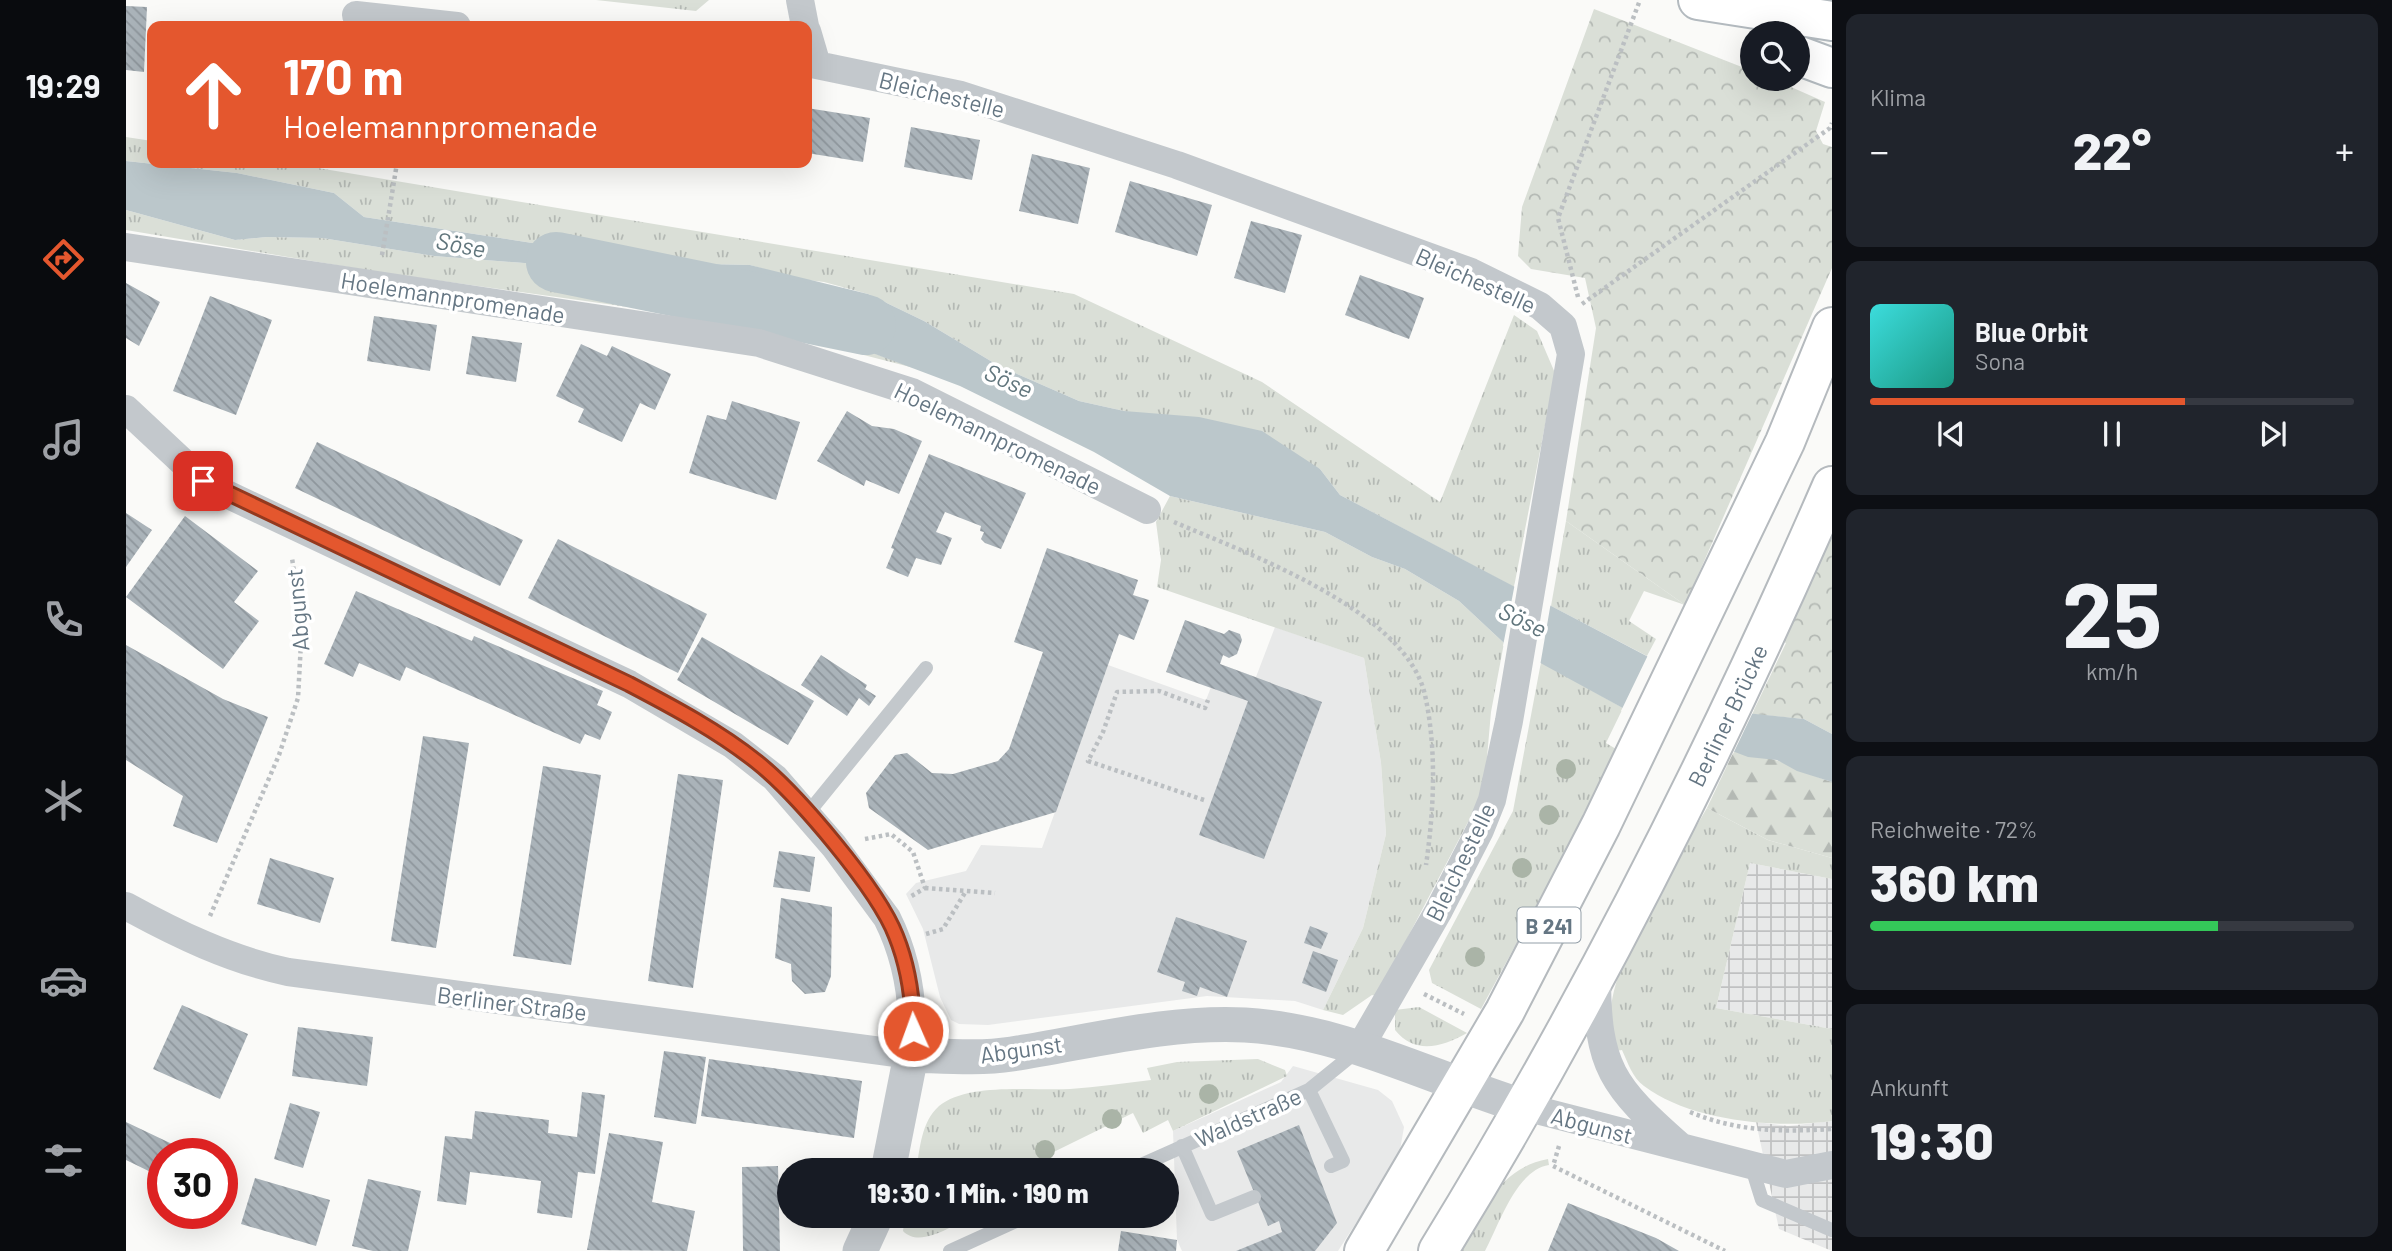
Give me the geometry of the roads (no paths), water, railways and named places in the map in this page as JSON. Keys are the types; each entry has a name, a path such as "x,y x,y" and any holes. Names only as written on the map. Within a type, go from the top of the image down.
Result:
{"main road":[{"path":"1697,0 1832,21"},
{"path":"1697,0 1740,28"},
{"path":"1810,60 1832,68"},
{"name":"B 241","path":"1364,1251 1511,999 1633,760 1785,442 1832,327"},
{"name":"Berliner Brücke","path":"1597,971 1687,795 1832,486"},
{"name":"B 241","path":"1438,1251 1525,1107 1597,971"}],"street":[{"name":"Bleichestelle","path":"800,0 804,21"},
{"path":"356,15 411,21"},
{"name":"Bleichestelle","path":"812,64 961,95 1177,165 1471,272 1540,306 1563,327 1571,354 1509,721 1487,813 1438,912 1359,1049"},
{"name":"Hoelemannpromenade","path":"126,247 759,343 912,392 1147,510"},
{"name":"Abgunst","path":"126,409 203,481 670,705 757,762 808,813 892,930 911,990 911,1055 979,1057 1133,1034 1224,1025 1276,1028 1359,1049 1461,1087 1525,1107 1752,1168 1786,1174 1832,1165"},
{"name":"Berliner Straße","path":"127,908 198,942 256,965 329,979 911,1055"},
{"path":"1597,971 1597,1017 1607,1065 1633,1104 1685,1150"},
{"path":"891,1158 911,1055"},
{"path":"860,1251 871,1228"}],"lane":[{"path":"808,813 926,668"},
{"name":"Waldstraße","path":"1156,1158 1309,1090 1359,1049"},
{"path":"1309,1090 1343,1161 1331,1166"},
{"path":"1182,1146 1212,1214 1254,1197"},
{"path":"1752,1168 1762,1200 1832,1230"},
{"path":"950,1251 1001,1228"}],"water":[{"path":"126,161 147,163 147,168 191,168 237,173 334,193 364,217 662,263 750,265 868,294 924,321 999,366 1079,401 1124,411 1199,417 1262,431 1320,469 1340,495 1658,662 1746,713 1804,719 1832,734 1832,782 1797,771 1777,760 1748,757 1630,712 1504,643 1459,601 1405,569 1372,557 1325,532 1170,496 1094,452 960,386 814,331 785,306 685,288 659,278 622,277 537,264 434,256 322,238 267,237 235,240 126,210"}],"waterway":[{"name":"Söse","path":"556,262 866,325"}]}
